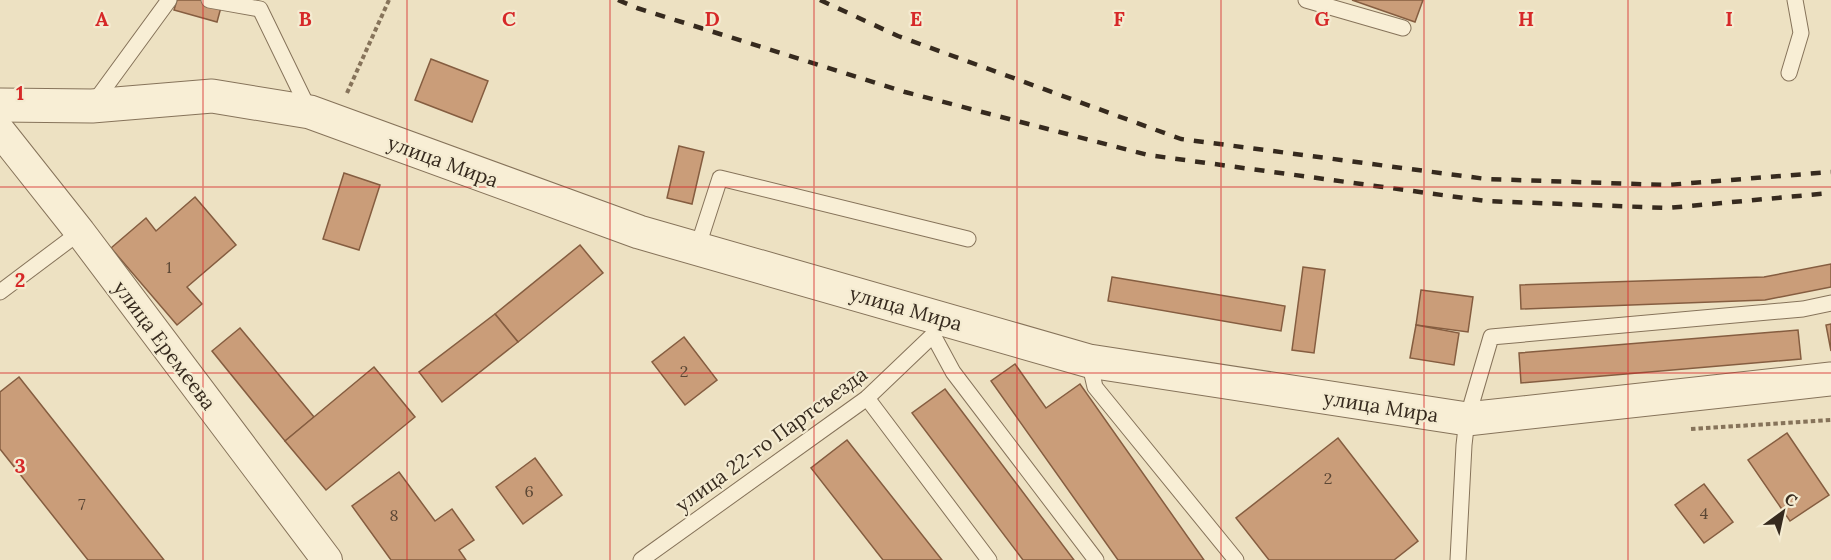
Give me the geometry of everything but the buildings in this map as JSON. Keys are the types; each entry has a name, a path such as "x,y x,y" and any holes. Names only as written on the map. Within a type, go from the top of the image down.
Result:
{"street":[{"name":"улица Мира","path":"0,105 92,106 212,96 322,116 639,232 939,327 1089,361 1467,419 1831,379"},
{"name":"улица Еремеева","path":"0,131 80,232 327,560"}],"lane":[{"path":"92,106 168,0"},
{"path":"209,0 260,9 322,116"},
{"path":"1306,0 1403,28"},
{"path":"1789,73 1802,33 1795,0"},
{"path":"698,249 720,178 968,239"},
{"path":"0,292 80,232"},
{"path":"1458,560 1467,419 1491,336 1803,309 1831,303"},
{"path":"939,327 953,372 1096,560"},
{"name":"улица 22-го Партсъезда","path":"640,560 867,398 939,327"},
{"path":"1089,361 1095,387 1236,560"},
{"path":"867,398 989,560"}],"path":[{"path":"322,116 389,0"}],"railway":[{"path":"618,0 637,8 905,92 1148,155 1486,201 1668,208 1831,193"},
{"path":"820,0 898,36 1181,139 1486,179 1667,185 1831,172"}]}
